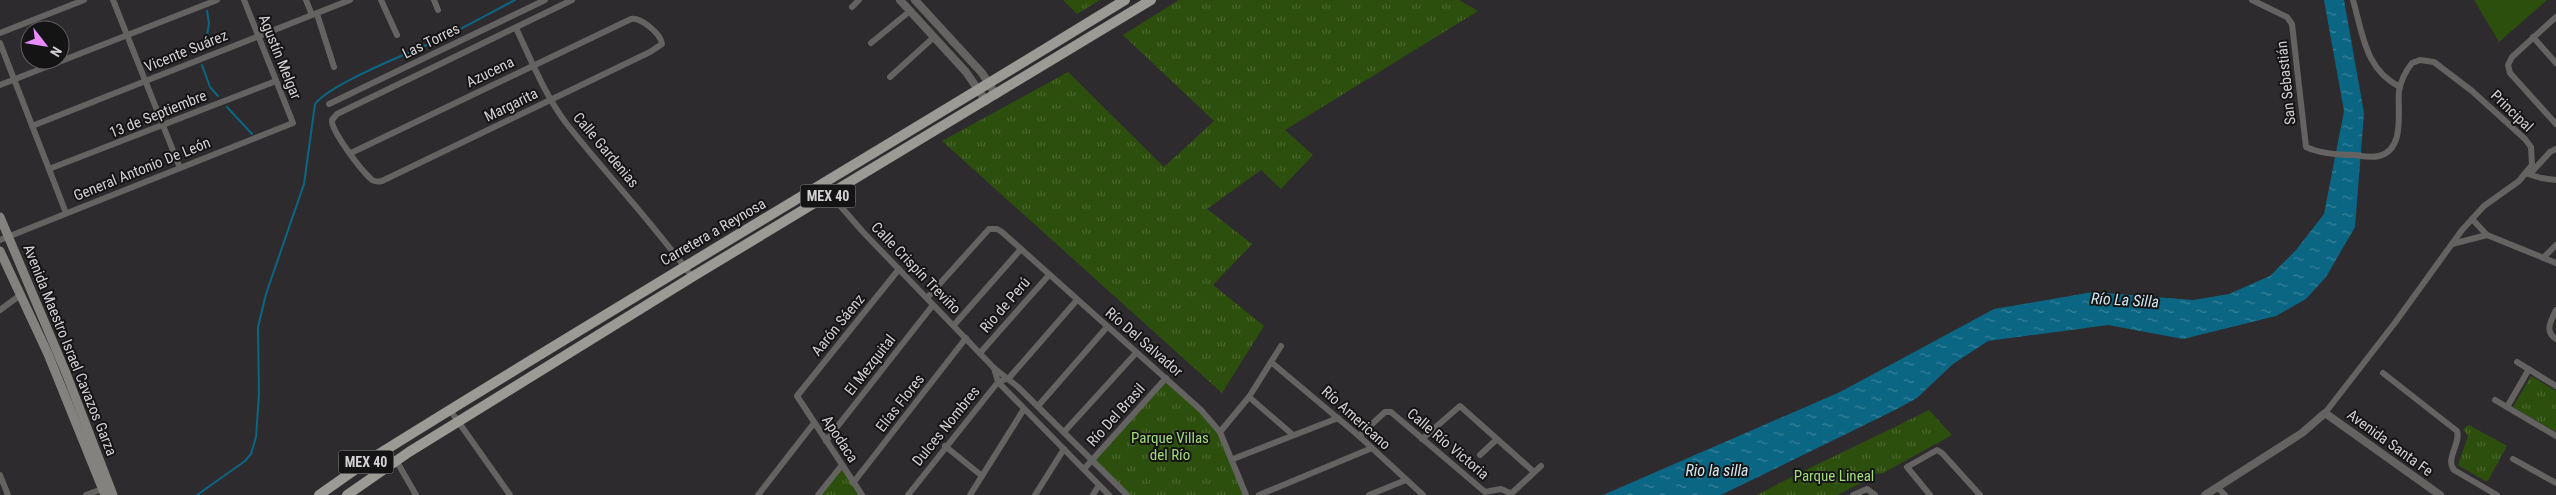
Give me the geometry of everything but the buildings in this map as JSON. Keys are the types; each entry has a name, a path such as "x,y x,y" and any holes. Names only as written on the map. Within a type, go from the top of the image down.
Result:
{"main road":[{"name":"Carretera a Reynosa","path":"320,495 366,462 683,266 980,90 1125,0"},
{"name":"Carretera a Reynosa","path":"347,495 396,460 692,277 986,102 1151,0"},
{"name":"Avenida Maestro Israel Cavazos Garza","path":"0,217 4,238 66,373 113,495"},
{"name":"Avenida Maestro Israel Cavazos Garza","path":"0,251 19,296 48,354 103,492"}],"street":[{"path":"0,33 84,0"},
{"path":"113,0 180,168"},
{"path":"0,85 217,0"},
{"name":"Agustín Melgar","path":"244,0 293,123"},
{"path":"306,0 314,14 334,67"},
{"name":"Vicente Suárez","path":"32,126 350,0"},
{"path":"381,0 397,34"},
{"path":"434,0 438,10"},
{"name":"Las Torres","path":"329,104 545,0"},
{"path":"852,7 859,0"},
{"path":"900,0 980,90 986,102"},
{"path":"915,0 990,83 996,95"},
{"name":"San Sebastián","path":"2252,0 2287,17 2293,28 2309,149"},
{"path":"2353,0 2370,58 2380,74 2400,87"},
{"name":"Azucena","path":"370,178 331,122 337,114 569,1"},
{"path":"871,43 910,11"},
{"path":"2556,17 2512,57 2508,65 2510,73 2556,124"},
{"name":"Azucena","path":"351,153 631,19 641,20"},
{"name":"Margarita","path":"370,178 378,182 388,179 650,52 662,44 659,36 641,20"},
{"name":"Calle Gardenias","path":"516,28 550,100 566,122 661,235 692,277"},
{"path":"890,77 934,37"},
{"path":"2534,37 2556,63"},
{"path":"0,44 66,213"},
{"name":"Principal","path":"2309,149 2335,154 2379,156 2390,149 2397,137 2400,87 2405,72 2412,63 2428,60 2440,66 2500,114 2525,139 2532,155 2532,165 2528,174"},
{"name":"13 de Septiembre","path":"49,170 276,81"},
{"path":"350,94 355,106"},
{"name":"General Antonio De León","path":"4,238 293,123"},
{"path":"2205,495 2302,432 2325,413 2472,219 2484,206 2528,174 2550,152 2556,150"},
{"path":"2528,174 2555,182"},
{"name":"Calle Crispín Treviño","path":"822,185 829,195 899,270 994,368 1009,378 1127,495"},
{"path":"2472,219 2487,235 2556,263"},
{"name":"Río Del Salvador","path":"927,298 989,230 997,229 1201,410 1220,432 1233,459 1246,495"},
{"path":"2452,244 2487,235"},
{"path":"2543,258 2556,245"},
{"path":"954,325 1021,249"},
{"name":"Aarón Sáenz","path":"797,396 899,270"},
{"name":"Rio de Perú","path":"980,353 1048,275"},
{"path":"0,310 19,296"},
{"path":"1009,378 1077,300"},
{"name":"El Mezquital","path":"826,441 933,305"},
{"path":"2556,310 2549,334 2556,339"},
{"path":"1038,406 1107,327"},
{"name":"Elías Flores","path":"854,483 966,338"},
{"path":"1220,432 1249,397 1281,346"},
{"path":"1064,432 1136,353"},
{"name":"Río Americano","path":"1271,362 1359,436 1423,495"},
{"path":"2517,362 2556,386"},
{"name":"Calle Crispín Treviño","path":"994,368 998,382 1109,495"},
{"path":"2507,406 2529,369"},
{"path":"2383,373 2458,434 2452,467 2497,495"},
{"name":"Dulces Nombres","path":"908,495 945,446 998,382 1009,378"},
{"name":"Río Del Brasil","path":"1084,469 1166,378"},
{"name":"Apodaca","path":"797,396 862,495"},
{"path":"1249,397 1293,436"},
{"path":"2495,400 2556,436"},
{"path":"1422,439 1460,406 1534,472"},
{"path":"970,495 1024,409"},
{"path":"450,410 510,495"},
{"name":"Calle Río Victoria","path":"1359,436 1387,411 1485,492 1501,489 1513,492 1541,466"},
{"name":"Avenida Santa Fe","path":"2325,413 2440,495"},
{"path":"1233,459 1338,418"},
{"path":"758,495 814,422"},
{"path":"1480,455 1497,439"},
{"path":"945,446 982,476"},
{"path":"1259,495 1372,448"},
{"path":"1035,495 1064,449"},
{"path":"1930,495 1906,467 1940,451 1980,495"},
{"path":"2513,459 2556,483"},
{"path":"396,460 416,495"},
{"path":"818,495 842,465"},
{"path":"0,475 8,495"},
{"path":"1369,495 1406,480"},
{"path":"1093,495 1099,485"},
{"path":"2217,487 2225,495"},
{"path":"1853,495 1867,488 1874,495"},
{"path":"86,495 103,492"}],"green space":[{"path":"1063,0 1100,0 1077,14"},
{"path":"1179,0 1459,0 1478,11 1285,130 1313,155 1281,189 1261,170 1207,209 1252,244 1213,285 1264,326 1222,393 942,141 1068,72 1164,167 1214,121 1123,35"},
{"path":"2474,0 2547,0 2499,42"},
{"path":"2531,376 2556,391 2556,432 2513,407"},
{"name":"Parque Villas del Río","path":"1166,378 1214,424 1246,495 1127,495 1092,460"},
{"name":"Parque Lineal","path":"1929,410 1952,435 1883,473 1864,476 1863,482 1837,495 1757,495 1799,473"},
{"path":"2469,425 2507,446 2487,482 2458,465 2468,436 2463,429"},
{"path":"842,465 862,495 818,495"}],"water":[{"name":"Rio la silla","path":"2324,0 2344,0 2364,113 2355,227 2326,277 2306,299 2276,316 2183,339 2108,325 1988,341 1953,364 1917,398 1721,495 1603,495 1840,392 1994,309 2093,292 2193,300 2229,294 2270,276 2296,250 2324,214 2344,111"}],"waterway":[{"path":"197,495 245,461 251,454 256,437 259,394 258,327 266,294 304,184 315,104 337,87 373,68 450,34 515,0"},
{"path":"205,49 209,23 207,11"},
{"path":"202,65 210,87 218,96"},
{"path":"227,107 252,134"}],"water label":[{"name":"Río La Silla","path":"2125,300"}]}
